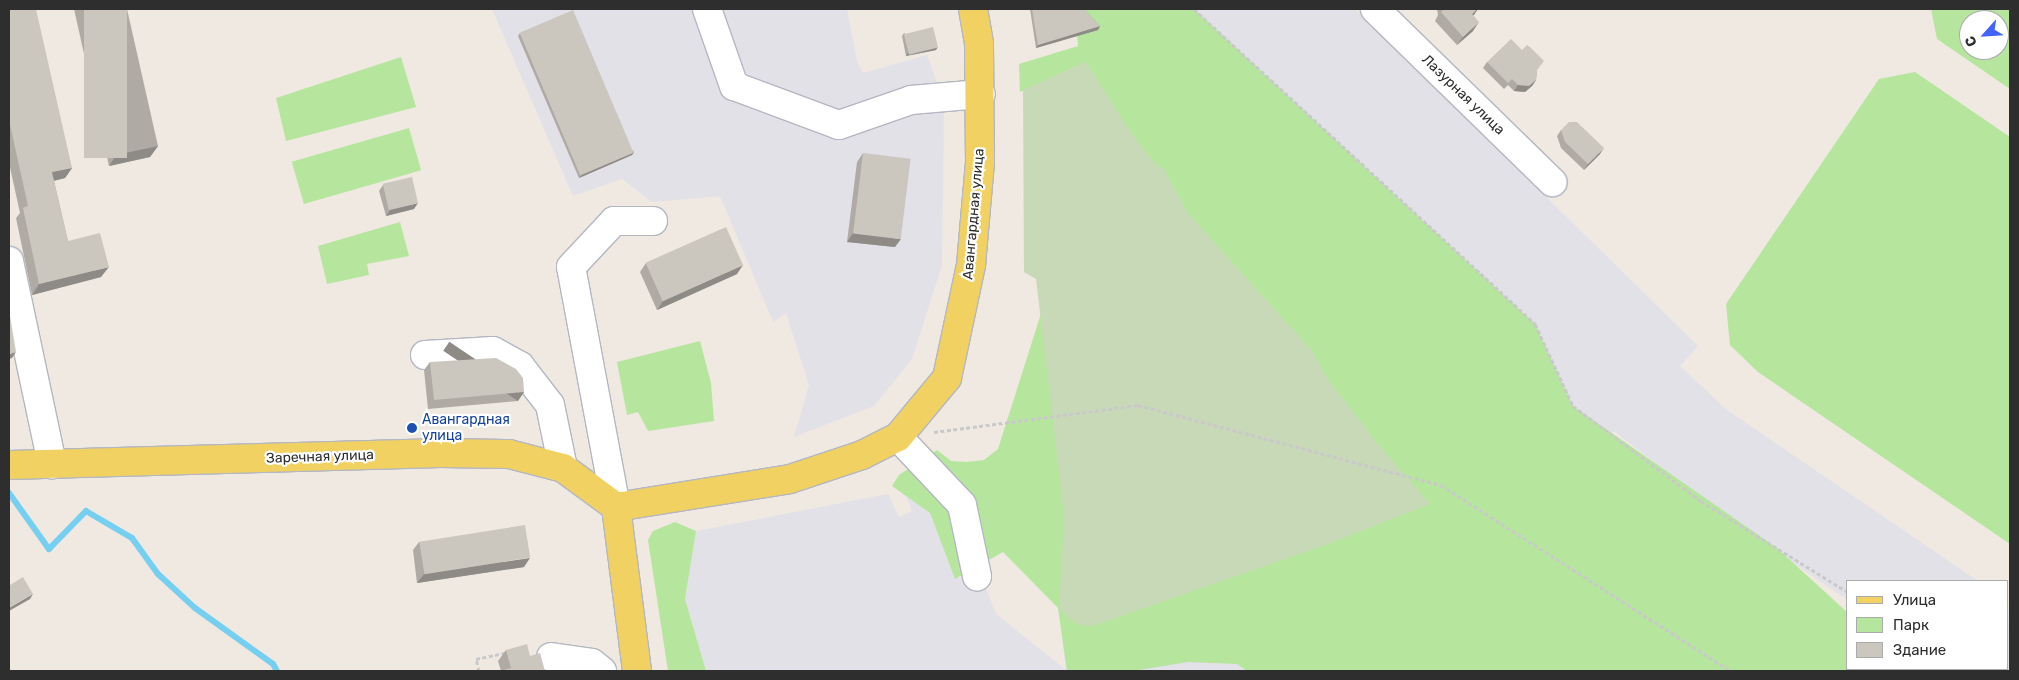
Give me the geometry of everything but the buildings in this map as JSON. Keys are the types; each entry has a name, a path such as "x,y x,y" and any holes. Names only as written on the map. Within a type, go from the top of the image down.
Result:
{"main road":[{"name":"Авангардная улица","path":"616,507 790,479 862,455 898,437 947,378 971,265 980,162 980,43 973,9"},
{"name":"Заречная улица","path":"9,465 441,453 509,454 563,468 616,507"},
{"path":"616,507 637,671"}],"street":[{"path":"707,9 734,86 840,125 911,100 981,94"},
{"name":"Лазурная улица","path":"1375,9 1552,182"},
{"path":"616,507 571,267 614,221 652,221"},
{"path":"9,261 52,464"},
{"path":"424,355 493,351 520,366 550,405 563,468"},
{"path":"898,437 962,505 977,576"},
{"path":"551,657 592,663 602,671"}],"path":[{"path":"1194,9 1535,324 1573,406 1701,501 1846,591"},
{"path":"898,437 1138,405 1441,485 1731,671"},
{"path":"480,671 476,659 514,651"}],"shaded area":[{"path":"492,9 847,9 857,61 863,73 927,55 944,102 942,265 912,359 874,406 794,437 809,385 786,313 773,322 720,196 652,202 622,179 573,196"},
{"path":"1093,9 1355,9 1698,346 1680,366 1727,410 1977,580 1846,580 1846,599 1731,522 1615,432 1510,428"},
{"path":"904,491 930,513 955,578 980,574 996,614 1066,670 1059,609 1639,671 706,671 685,599 696,531 888,494 899,517 912,511"},
{"path":"2009,636 2010,671 1981,670 2009,670"}],"green space":[{"path":"1075,9 1194,9 1535,324 1573,406 1777,548 1846,611 1846,670 1912,671 1247,671 1237,664 1188,662 1139,670 1067,671 1058,608 1003,552 955,579 930,513 892,486 899,475 937,450 951,461 966,462 984,460 998,449 1045,301 1077,66 1020,92 1019,64 1078,46"},
{"path":"1931,9 2010,9 2010,89 1968,60 2009,60 2009,10 1959,10 1959,54 1937,39"},
{"path":"401,57 416,107 286,141 276,98"},
{"path":"1086,62 1131,133 1156,165 1164,169 1186,211 1312,351 1327,378 1377,443 1430,504 1325,545 1092,626 1077,624 1059,609 1064,517 1036,279 1024,272 1023,90"},
{"path":"1915,72 2010,137 2010,544 1758,372 1730,345 1726,304 1879,79"},
{"path":"409,128 421,170 304,204 292,162"},
{"path":"400,222 409,256 367,264 369,275 327,284 318,246"},
{"path":"700,341 711,383 714,421 648,431 638,412 627,415 617,362"},
{"path":"675,522 696,531 685,599 706,671 668,671 648,540 653,531"}],"waterway":[{"path":"9,493 49,549 86,511 132,538 158,574 195,608 273,664 277,671"}],"place":[{"name":"Авангардная улица","path":"412,428"}]}
